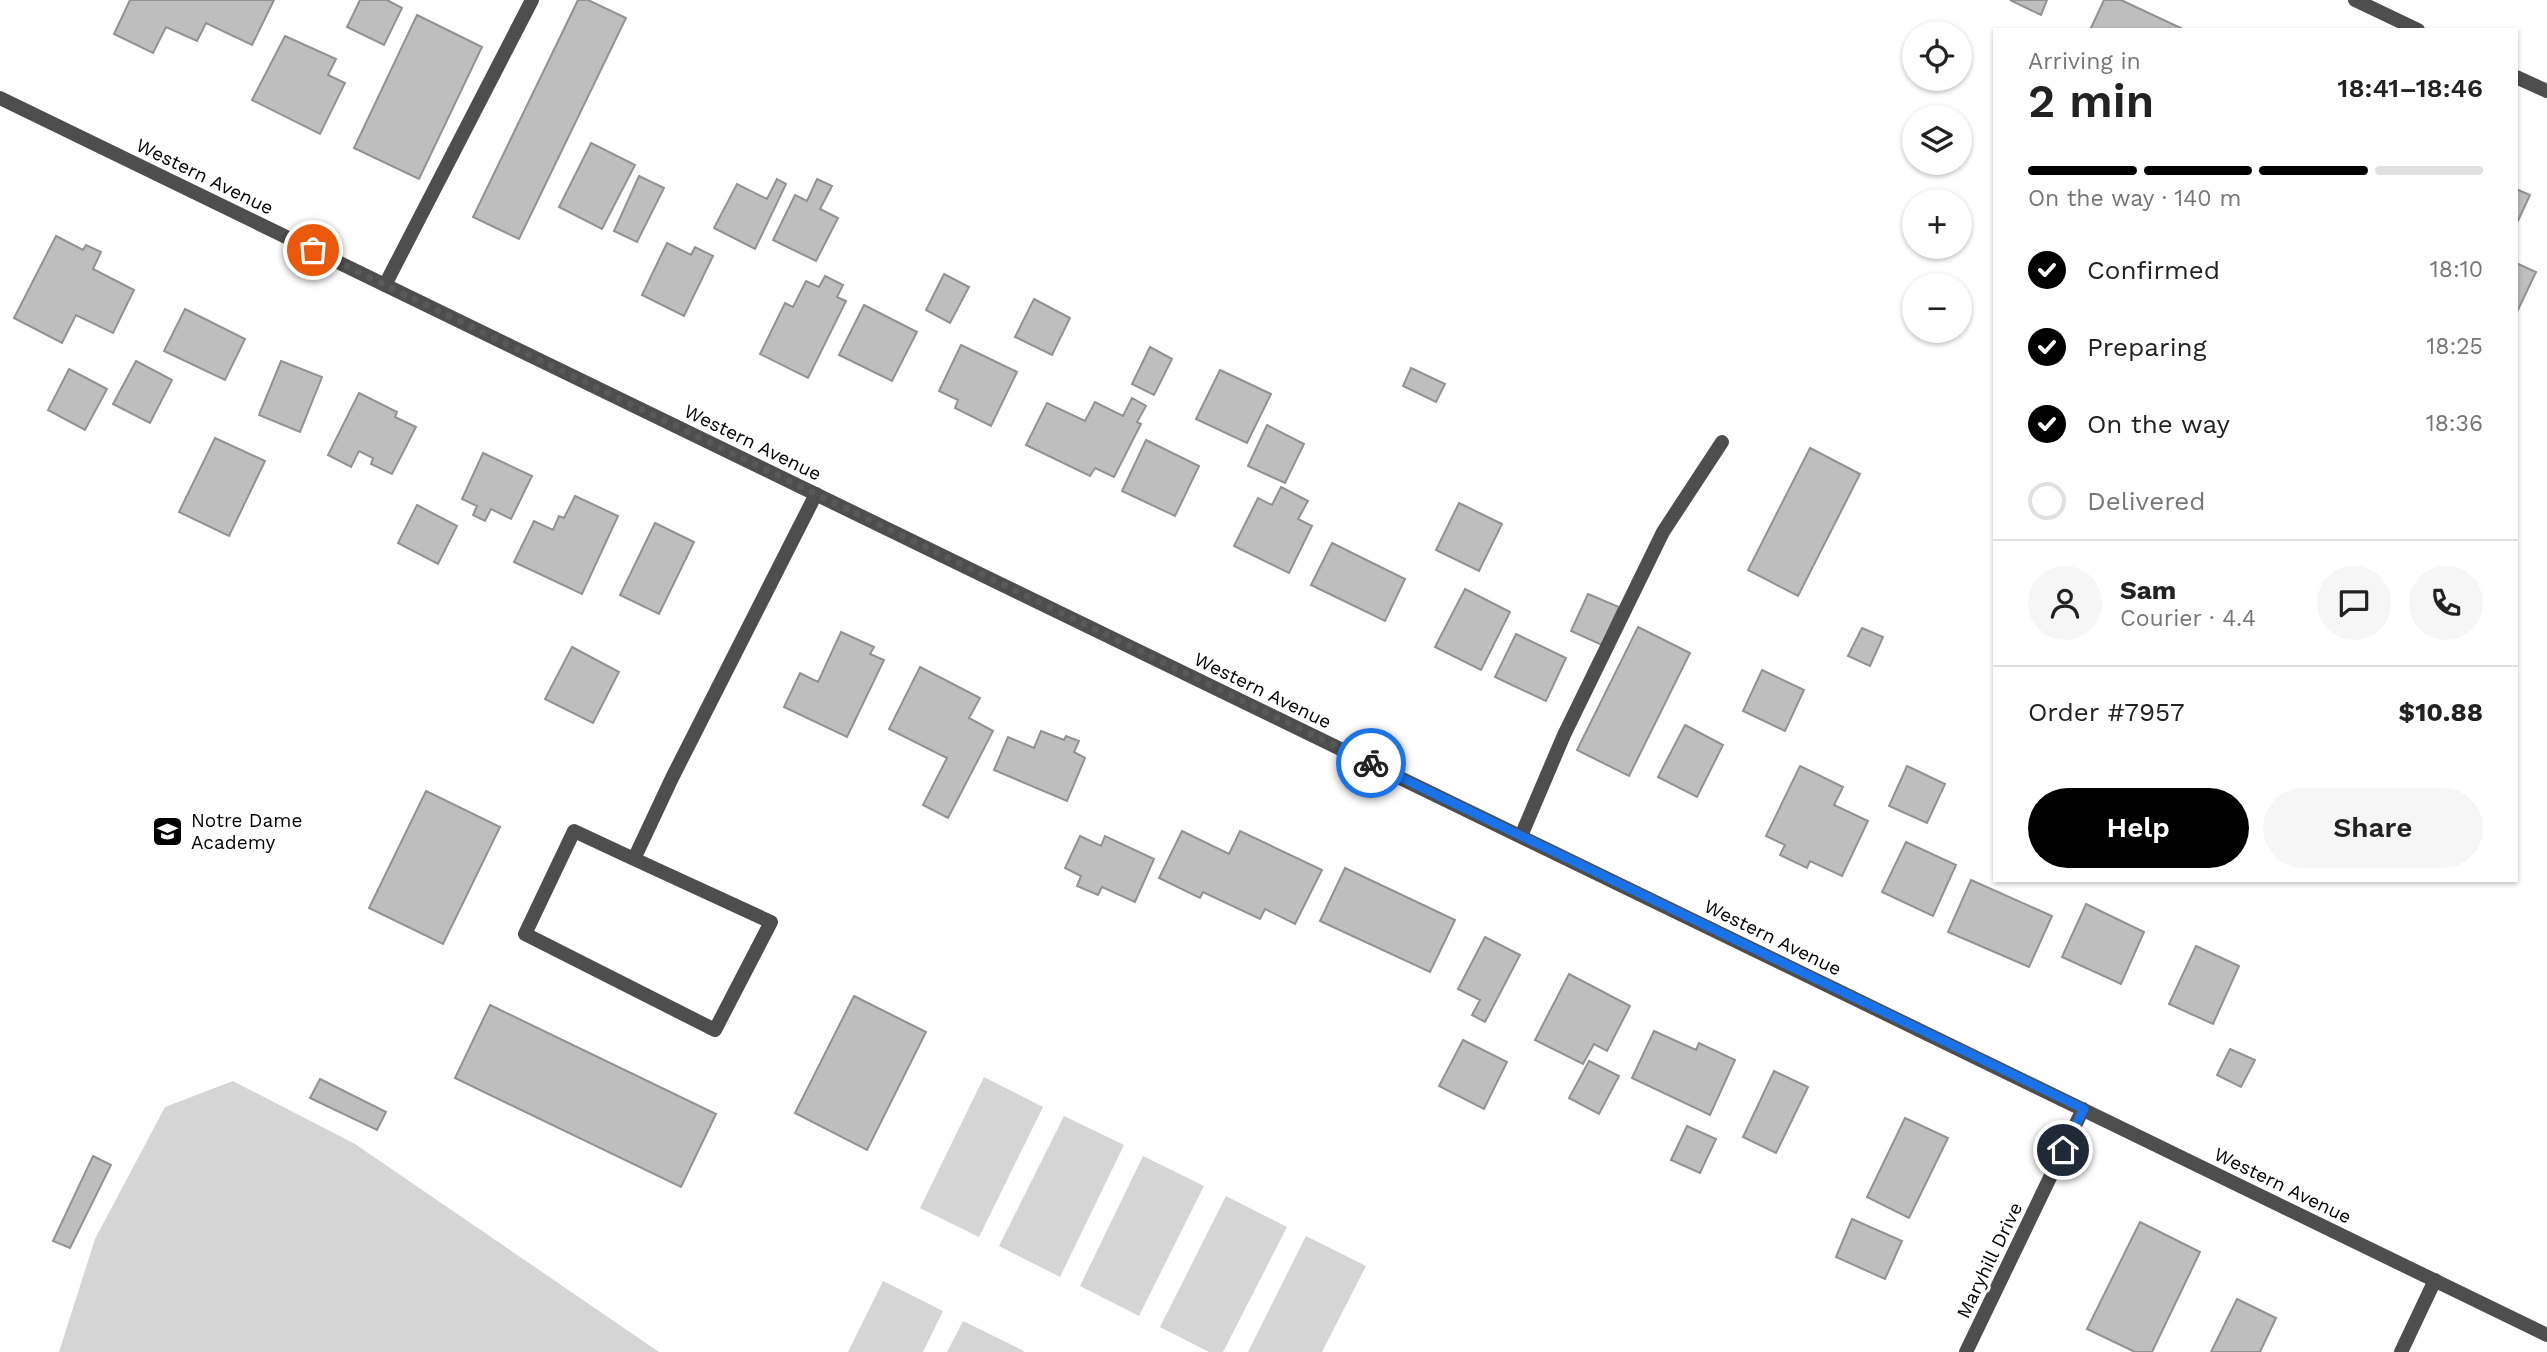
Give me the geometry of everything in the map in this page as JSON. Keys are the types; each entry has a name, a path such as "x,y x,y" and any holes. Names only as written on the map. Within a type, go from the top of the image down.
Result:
{"street":[{"path":"386,285 532,0"},
{"path":"2355,0 2414,28"},
{"path":"2518,78 2547,91"},
{"name":"Western Avenue","path":"0,98 2547,1335"},
{"path":"1521,836 1564,735 1663,532 1722,442"},
{"path":"634,859 672,778 816,494"},
{"path":"574,831 634,859 771,922 715,1030 525,934 574,831"},
{"name":"Maryhill Drive","path":"1966,1352 2084,1109"},
{"path":"2401,1352 2435,1280"}],"shaded area":[{"path":"984,1077 1043,1107 979,1237 920,1208"},
{"path":"233,1081 355,1144 659,1352 59,1352 95,1239 165,1107"},
{"path":"1064,1116 1124,1145 1060,1277 999,1246"},
{"path":"1143,1156 1204,1186 1139,1316 1080,1286"},
{"path":"1226,1196 1287,1227 1223,1352 1209,1352 1160,1327"},
{"path":"1306,1236 1366,1266 1322,1352 1248,1352"},
{"path":"883,1281 943,1311 923,1352 848,1352"},
{"path":"963,1321 1024,1351 947,1352"}],"building":[{"path":"130,0 274,0 252,45 206,23 197,41 166,27 153,53 114,34"},
{"path":"360,0 387,0 402,8 384,45 347,27"},
{"path":"578,0 588,0 626,18 519,239 473,217"},
{"path":"2010,0 2047,0 2041,15"},
{"path":"2104,0 2121,0 2181,28 2091,28"},
{"path":"417,15 482,47 419,179 354,148"},
{"path":"285,36 336,59 328,75 345,83 320,134 252,100"},
{"path":"591,143 635,165 602,229 559,207"},
{"path":"639,176 664,188 637,242 614,231"},
{"path":"777,179 786,184 755,249 714,228 737,184 767,199"},
{"path":"817,179 832,186 820,209 838,218 816,261 773,240 795,195 807,201"},
{"path":"2518,190 2530,195 2518,221"},
{"path":"56,236 83,250 86,245 101,252 93,269 134,290 113,333 76,315 62,343 14,318"},
{"path":"667,243 691,255 695,247 713,256 684,316 642,295"},
{"path":"2518,264 2536,272 2518,310"},
{"path":"944,274 969,287 950,323 926,310"},
{"path":"825,276 843,285 837,297 846,301 808,378 760,354 785,303 793,307 806,281 819,287"},
{"path":"1034,299 1070,318 1052,355 1015,337"},
{"path":"864,305 917,332 892,381 839,355"},
{"path":"185,309 245,339 225,380 164,351"},
{"path":"961,345 1017,372 991,426 955,408 958,400 939,391"},
{"path":"1150,347 1172,359 1154,395 1132,384"},
{"path":"136,361 172,380 150,423 113,404"},
{"path":"281,361 322,377 300,432 259,415"},
{"path":"1411,368 1445,384 1436,402 1403,386"},
{"path":"69,369 107,389 85,430 48,410"},
{"path":"1220,370 1271,394 1247,443 1196,419"},
{"path":"359,393 397,412 395,417 416,427 392,474 371,464 373,458 359,451 351,467 328,455"},
{"path":"1132,398 1146,406 1137,422 1141,424 1114,477 1095,468 1090,476 1026,445 1047,403 1085,421 1095,402 1123,416"},
{"path":"1267,425 1304,444 1285,483 1248,466"},
{"path":"215,438 265,461 229,536 179,512"},
{"path":"1146,440 1199,466 1175,516 1122,491"},
{"path":"1810,448 1860,474 1798,596 1748,570"},
{"path":"483,453 532,476 511,519 491,509 485,521 473,515 477,506 462,499"},
{"path":"1281,487 1308,501 1298,519 1312,526 1289,573 1234,546 1258,498 1272,505"},
{"path":"575,496 618,516 582,594 514,562 534,521 553,530 559,516 564,518"},
{"path":"1459,503 1502,524 1479,571 1436,550"},
{"path":"417,505 457,526 438,564 398,543"},
{"path":"655,523 694,542 659,614 620,595"},
{"path":"1332,543 1405,579 1385,621 1311,585"},
{"path":"1465,589 1510,612 1481,670 1435,647"},
{"path":"1588,594 1619,607 1602,645 1571,631"},
{"path":"1638,627 1690,653 1629,776 1577,750"},
{"path":"1862,628 1883,637 1870,666 1848,656"},
{"path":"841,632 874,647 870,654 884,660 847,737 784,707 800,673 818,682"},
{"path":"1516,634 1566,658 1546,701 1495,677"},
{"path":"572,647 619,672 593,723 545,699"},
{"path":"920,667 980,698 969,718 993,731 948,818 923,805 947,758 889,729"},
{"path":"1762,670 1804,690 1785,731 1743,711"},
{"path":"1685,725 1723,745 1697,797 1658,777"},
{"path":"1041,731 1064,740 1066,736 1079,741 1074,752 1085,758 1067,801 994,770 1008,737 1034,748"},
{"path":"1800,766 1843,787 1834,805 1868,821 1842,876 1810,861 1807,868 1780,855 1785,845 1766,836"},
{"path":"1907,766 1945,784 1927,823 1889,806"},
{"path":"426,791 500,827 443,944 369,908"},
{"path":"1182,831 1229,854 1240,831 1322,870 1295,924 1265,909 1260,919 1203,892 1200,898 1159,878"},
{"path":"1080,836 1101,846 1105,836 1154,859 1135,902 1102,887 1098,895 1077,886 1081,876 1065,868"},
{"path":"1906,842 1956,865 1933,916 1882,892"},
{"path":"1345,868 1455,920 1430,972 1320,921"},
{"path":"1971,880 2052,916 2029,967 1948,932"},
{"path":"2086,904 2144,932 2121,984 2062,957"},
{"path":"1485,937 1520,955 1485,1022 1472,1015 1480,1000 1458,989"},
{"path":"2196,946 2239,966 2213,1024 2169,1004"},
{"path":"1569,974 1630,1006 1607,1051 1594,1044 1583,1064 1535,1040"},
{"path":"854,996 926,1032 867,1150 795,1113"},
{"path":"490,1005 716,1114 681,1187 455,1078"},
{"path":"1654,1031 1696,1050 1699,1043 1735,1060 1710,1115 1632,1078"},
{"path":"1463,1040 1507,1062 1484,1109 1439,1086"},
{"path":"2230,1049 2255,1060 2241,1087 2217,1075"},
{"path":"1589,1061 1619,1076 1599,1114 1569,1098"},
{"path":"1774,1071 1808,1087 1776,1153 1743,1137"},
{"path":"320,1079 386,1112 377,1130 310,1098"},
{"path":"1905,1118 1948,1138 1909,1218 1867,1197"},
{"path":"1687,1126 1716,1139 1700,1173 1671,1160"},
{"path":"93,1156 111,1165 70,1248 53,1241"},
{"path":"1852,1219 1902,1241 1885,1279 1836,1257"},
{"path":"2140,1222 2200,1252 2152,1352 2135,1352 2087,1329"},
{"path":"2237,1299 2276,1318 2260,1352 2211,1352"}],"way so far":[{"path":"313,250 1371,763"}],"place":[{"name":"Notre Dame Academy","path":"168,831"}],"route":[{"path":"1371,763 2084,1109 2063,1150"}]}
